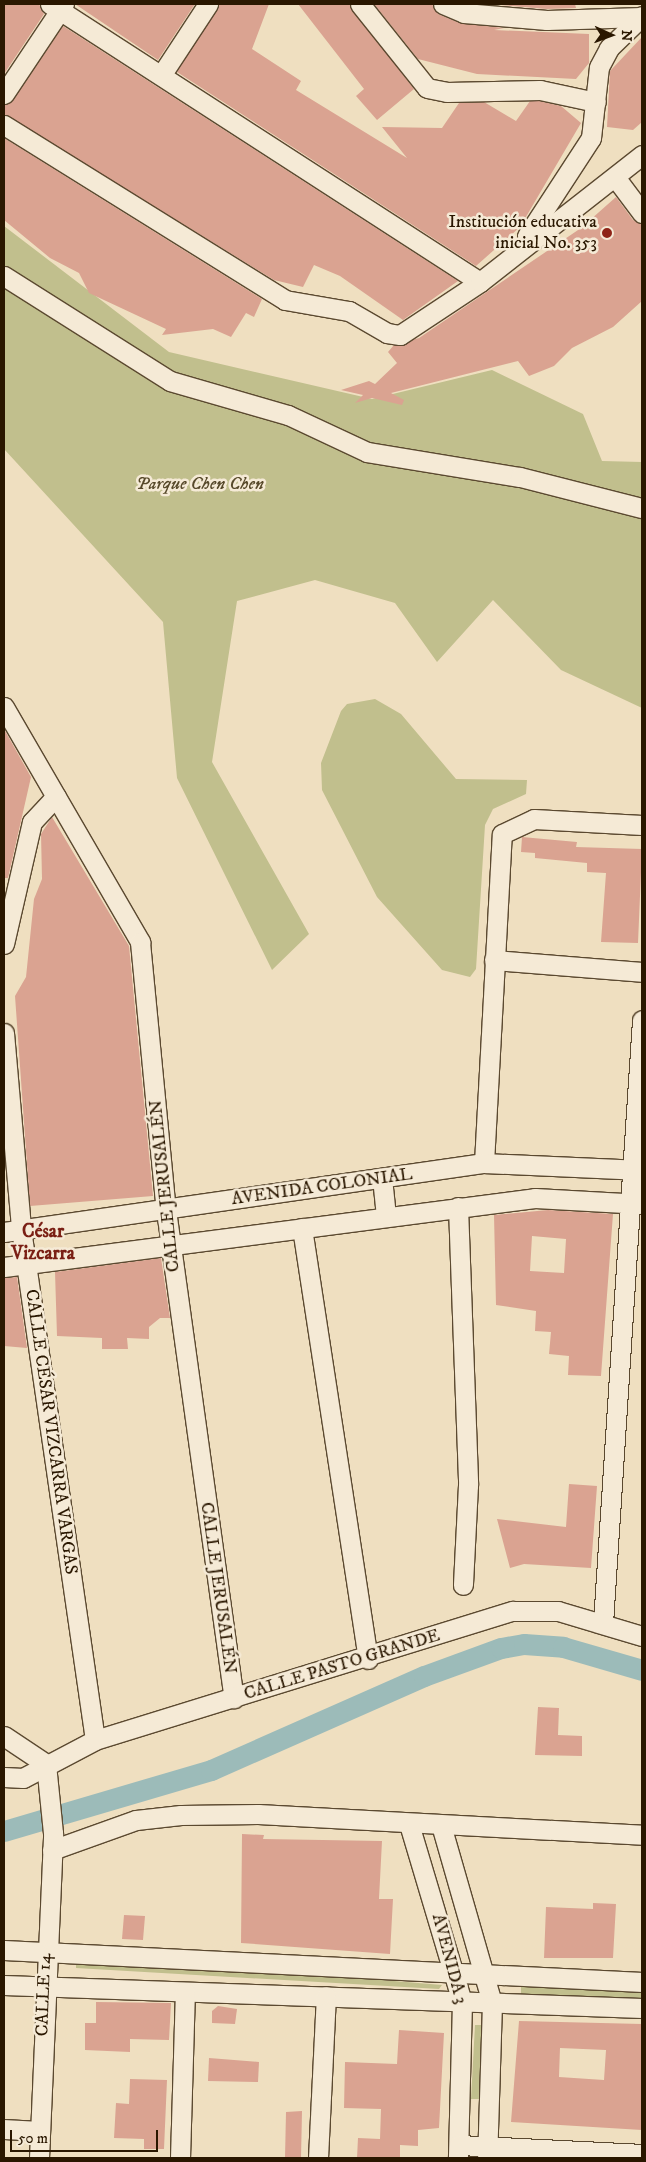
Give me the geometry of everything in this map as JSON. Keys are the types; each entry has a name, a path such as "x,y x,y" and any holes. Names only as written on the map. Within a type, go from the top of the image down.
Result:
{"street":[{"path":"162,74 208,4"},
{"path":"360,4 427,88 447,92 540,90 596,102"},
{"path":"443,4 464,13 546,20 642,17"},
{"path":"4,94 58,6 480,282"},
{"path":"519,247 591,138 599,67 609,48 642,17"},
{"path":"4,125 273,293 303,304 349,311 387,334 408,332 480,282 519,247 642,155"},
{"path":"615,177 642,212"},
{"path":"4,276 170,381 288,415 367,452 520,477 642,508"},
{"name":"CALLE JERUSALÉN","path":"4,708 140,942 166,1210 234,1698"},
{"path":"4,944 32,822 56,796"},
{"path":"484,1163 502,834 534,819 642,825"},
{"path":"494,960 642,972"},
{"path":"603,1623 636,1203 642,1020"},
{"name":"CALLE CÉSAR VIZCARRA VARGAS","path":"4,1033 13,1230 26,1262 95,1740"},
{"name":"AVENIDA COLONIAL","path":"13,1230 166,1210 484,1163 637,1170"},
{"path":"382,1178 386,1216"},
{"name":"AVENIDA COLONIAL","path":"4,1267 26,1262 535,1198 636,1203"},
{"path":"458,1207 468,1485 463,1585"},
{"path":"302,1228 368,1659"},
{"name":"CALLE PASTO GRANDE","path":"4,1777 23,1778 46,1764 95,1740 368,1659 513,1611 558,1611 642,1636"},
{"path":"4,1736 46,1764"},
{"name":"CALLE 14","path":"39,2158 43,1986 52,1841 52,1800 46,1764"},
{"path":"52,1841 136,1820 181,1815 258,1814 409,1824 642,1835"},
{"name":"AVENIDA 3","path":"409,1824 462,2002 458,2151"},
{"name":"AVENIDA 3","path":"441,1825 486,1976 492,2003 488,2152"},
{"path":"4,1950 486,1976 642,1982"},
{"path":"4,1985 642,2008"},
{"path":"180,2158 185,1992"},
{"path":"318,2158 326,1996"},
{"path":"4,2129 40,2131"},
{"path":"458,2151 630,2155"}],"green space":[{"name":"Parque Chen Chen","path":"4,226 169,352 372,399 492,370 583,414 602,461 642,462 642,708 561,670 493,600 437,662 395,603 315,580 237,601 212,762 309,934 272,970 177,778 163,622 4,449"},
{"path":"375,699 401,714 456,779 527,780 526,794 493,809 485,825 476,969 470,977 442,970 377,897 322,790 321,763 341,711 347,704"},
{"path":"76,1962 216,1966 442,1985 439,1989 76,1968"},
{"path":"521,1986 642,1991 642,1999 521,1994"},
{"path":"475,2025 483,2025 480,2099 471,2099"}],"building":[{"path":"4,4 39,4 44,14 4,74"},
{"path":"75,4 195,4 158,60"},
{"path":"219,4 269,4 252,49 301,81 296,90 407,158 382,127 442,128 459,103 484,102 516,121 530,101 539,101 561,106 581,123 520,227 476,266 177,72"},
{"path":"298,4 349,4 414,89 377,120 356,96 364,89"},
{"path":"374,4 432,4 438,14 460,23 504,28 494,30 589,34 589,63 576,79 477,74 418,59"},
{"path":"488,4 575,4 576,8 547,9"},
{"path":"63,26 458,281 403,320 340,276 314,265 303,287 274,280 4,114 4,105 13,100"},
{"path":"642,37 642,122 633,130 607,127 610,71"},
{"path":"4,138 262,299 254,317 246,313 231,337 213,329 162,335 166,329 89,293 79,273 50,258 4,220"},
{"path":"616,197 633,220 642,224 642,301 613,327 572,348 554,366 529,376 518,361 391,393 404,400 402,405 372,398 355,403 363,395 341,390 369,381 375,384 397,363 388,352 394,345 419,338 581,228"},
{"path":"4,729 31,777 8,878 4,878"},
{"path":"52,817 129,946 153,1196 30,1206 15,996 26,977 34,899 42,879 41,834"},
{"path":"522,837 577,842 576,847 642,849 638,943 601,942 606,873 587,872 587,863 535,858 535,853 521,852"},
{"path":"548,1210 613,1214 601,1376 568,1375 569,1356 549,1354 551,1332 535,1331 536,1311 496,1305 494,1215","holes":["532,1236 566,1239 564,1273 530,1271"]},
{"path":"161,1258 170,1318 160,1318 149,1327 149,1339 127,1338 128,1349 102,1349 102,1338 57,1336 55,1272"},
{"path":"17,1277 27,1348 4,1346 4,1278"},
{"path":"569,1484 597,1486 591,1568 524,1564 510,1568 497,1519 566,1527"},
{"path":"538,1707 559,1708 558,1735 582,1736 582,1756 535,1755"},
{"path":"242,1834 264,1835 263,1839 382,1841 379,1899 393,1899 390,1954 241,1943"},
{"path":"593,1903 616,1904 613,1958 544,1958 546,1907 593,1909"},
{"path":"124,1915 145,1916 143,1940 122,1939"},
{"path":"96,2002 171,2003 169,2040 130,2039 130,2052 85,2050 85,2023 96,2023"},
{"path":"218,2006 237,2009 235,2024 212,2023 212,2011"},
{"path":"519,2021 642,2024 642,2130 511,2122","holes":["560,2048 606,2050 604,2080 559,2077"]},
{"path":"399,2030 444,2033 439,2128 418,2130 418,2146 400,2145 400,2158 357,2158 358,2138 380,2139 381,2109 344,2108 345,2062 397,2064"},
{"path":"209,2058 259,2062 258,2082 208,2081"},
{"path":"130,2079 167,2080 164,2149 144,2149 144,2139 114,2138 116,2103 129,2104"},
{"path":"302,2111 301,2158 285,2158 286,2112"}],"waterway":[{"path":"4,1831 211,1770 424,1676 501,1648 524,1644 563,1647 642,1670"}],"place":[{"name":"Institución educativa inicial No. 353","path":"607,233"}],"district":[{"name":"César Vizcarra","path":"43,1243"}]}
